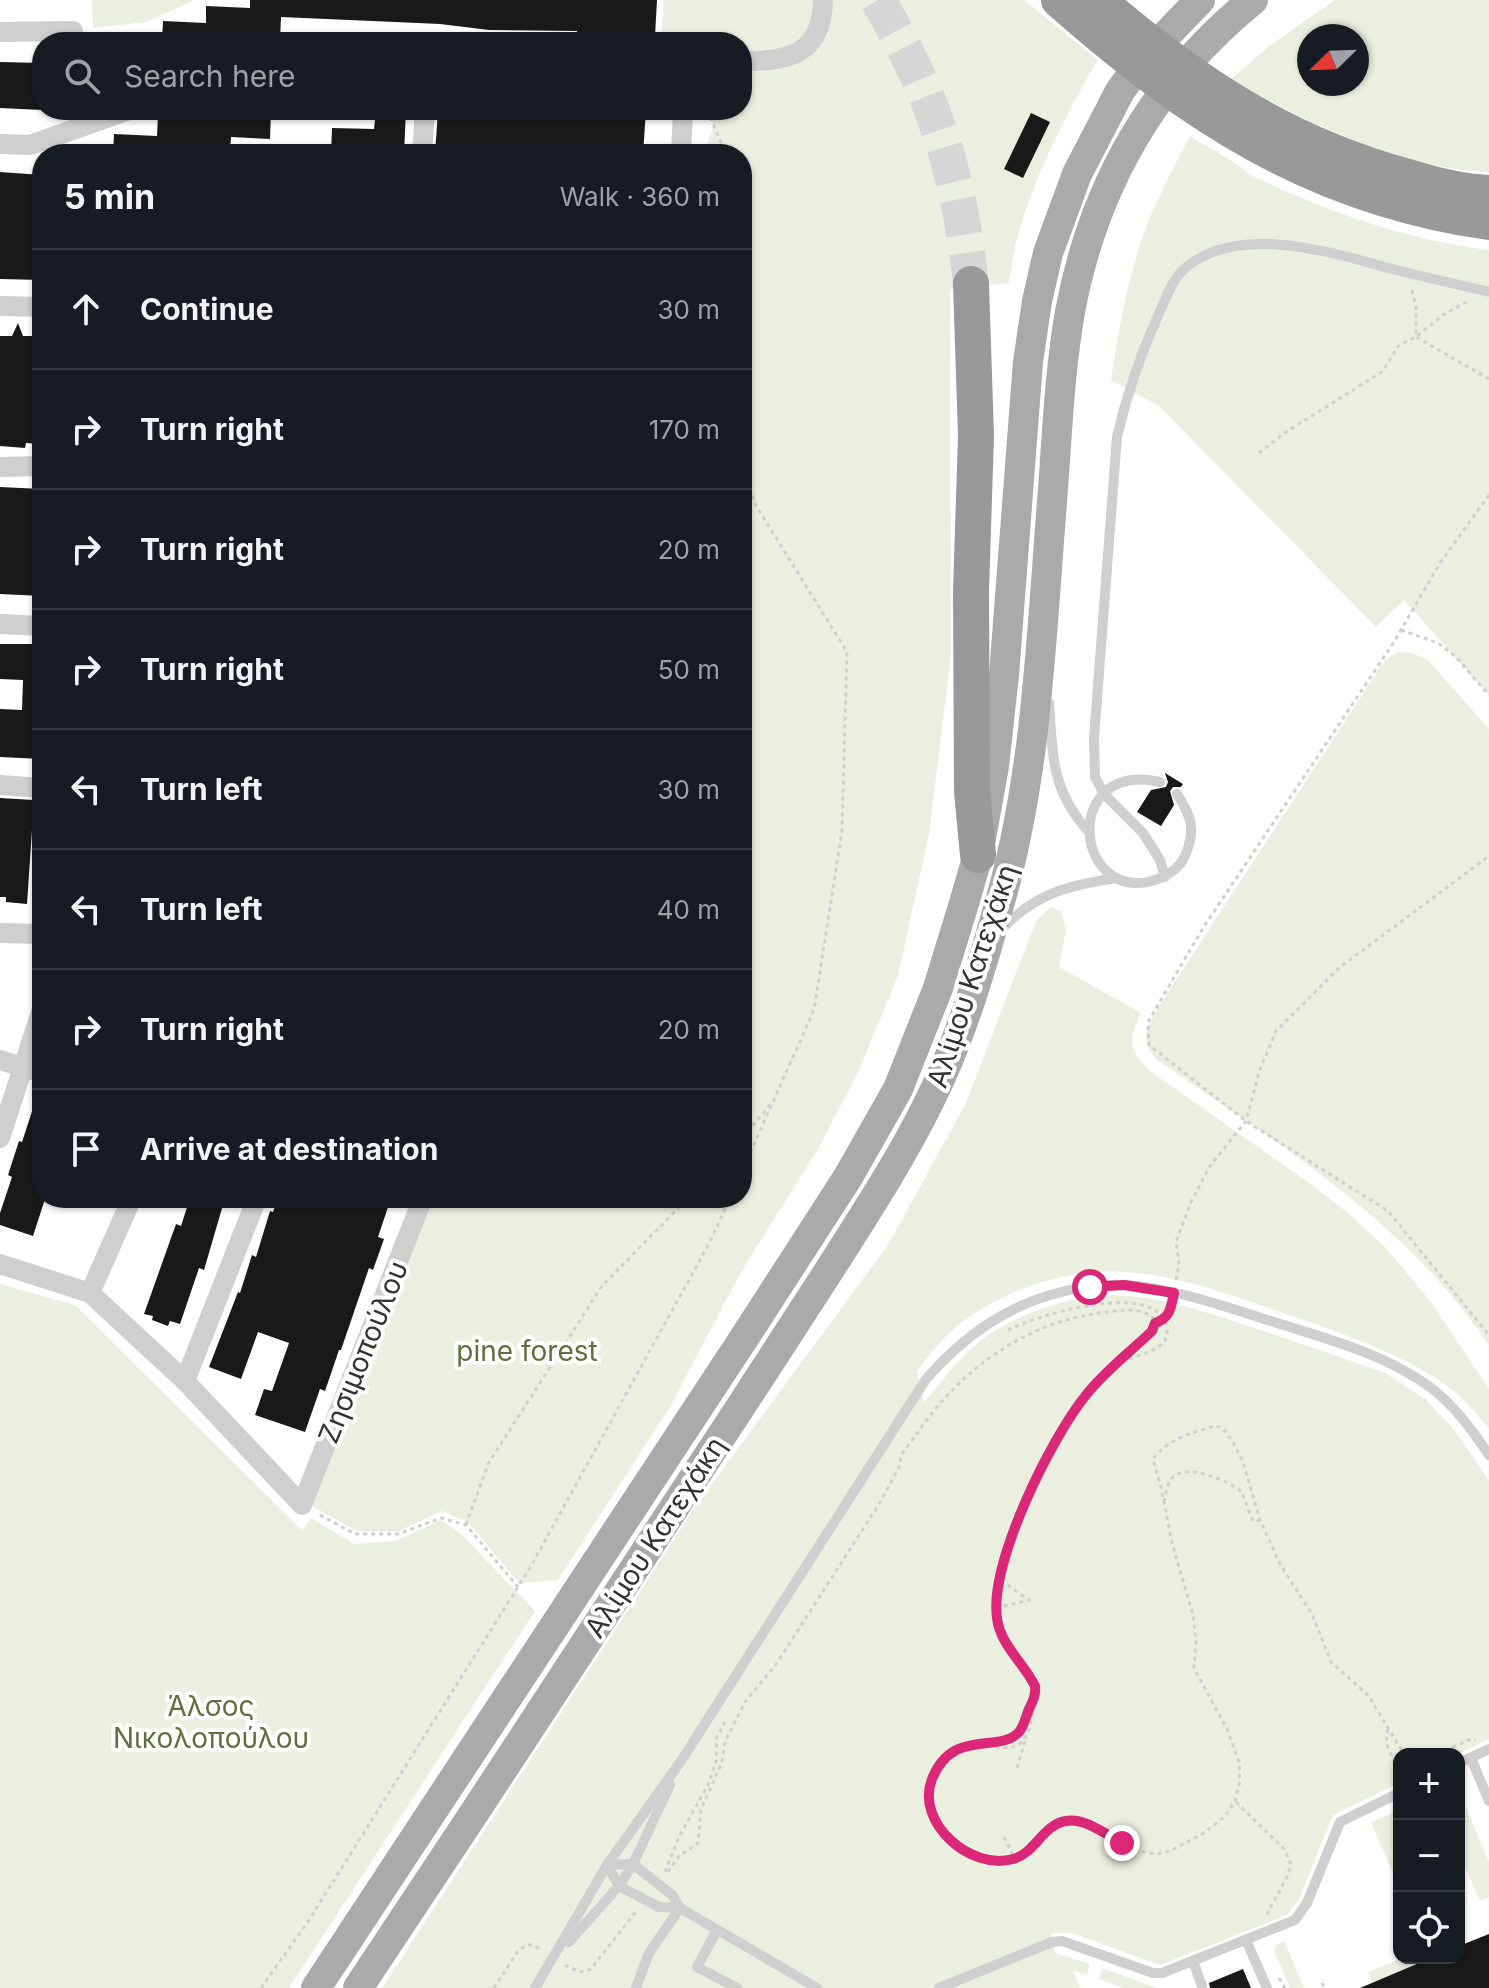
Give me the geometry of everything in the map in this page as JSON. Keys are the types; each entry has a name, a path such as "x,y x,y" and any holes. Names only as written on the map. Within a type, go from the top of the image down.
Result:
{"highway":[{"path":"1076,3 1185,70 1307,171 1382,198 1489,222"},
{"path":"1265,136 1310,144 1434,184 1489,193"},
{"path":"971,284 976,436 971,591 972,791 978,855"}],"main road":[{"name":"Αλίμου Κατεχάκη","path":"316,1988 848,1177 898,1089 942,975 978,855 994,766 1028,362 1048,253 1077,174 1120,91 1146,56 1200,0"},
{"name":"Αλίμου Κατεχάκη","path":"358,1988 769,1364 877,1195 915,1130 942,1075 982,962 1017,834 1033,729 1062,366 1070,311 1085,250 1110,186 1148,111 1204,43 1253,0"}],"street":[{"path":"752,60 782,59 803,51 817,34 823,16 823,0"},
{"path":"0,32 73,31"},
{"path":"33,144 101,120"},
{"path":"423,144 424,120"},
{"path":"681,144 683,120"},
{"path":"0,144 32,144"},
{"path":"0,306 32,307"},
{"path":"0,467 32,466"},
{"path":"0,624 32,626"},
{"path":"0,785 32,787"},
{"path":"0,933 32,934"},
{"path":"0,1060 32,1070 0,1138"},
{"path":"90,1293 128,1208"},
{"path":"185,1381 253,1208"},
{"name":"Ζησιμοπούλου","path":"302,1505 419,1208"},
{"path":"0,1264 90,1293 185,1381 302,1505"}],"lane":[{"path":"1165,877 1160,860 1143,833 1104,794 1095,777 1094,738 1117,437 1140,355 1175,279 1184,269 1217,252 1238,246 1266,245 1304,247 1346,255 1489,292"},
{"path":"1042,632 1054,766 1063,798 1088,831"},
{"path":"1117,878 1103,868 1093,853 1088,831 1089,818 1097,801 1125,781 1142,778 1160,782"},
{"path":"982,962 1001,930 1019,911 1054,891 1117,878 1141,883 1165,877 1183,861 1192,839 1190,815 1177,794"},
{"path":"535,1988 607,1865 681,1761 926,1379 950,1351 983,1325 1061,1292 1124,1285 1174,1293 1348,1346 1389,1362 1432,1388 1449,1403 1463,1417 1489,1455"},
{"path":"1465,1760 1489,1749"},
{"path":"1471,1758 1489,1801"},
{"path":"554,1958 619,1886 633,1864 681,1761"},
{"path":"939,1988 1052,1942 1069,1942 1153,1973 1162,1973 1295,1920 1302,1914 1340,1822 1393,1796"},
{"path":"607,1865 633,1864 672,1895 680,1908 817,1988"},
{"path":"607,1865 619,1886 659,1907 680,1908"},
{"path":"636,1988 649,1953 680,1908"},
{"path":"717,1930 697,1967 737,1988"},
{"path":"1246,1940 1267,1988"},
{"path":"1193,1961 1202,1986"}],"path":[{"path":"711,120 722,144"},
{"path":"1411,273 1416,306 1416,337"},
{"path":"1259,453 1286,432 1382,372 1399,345 1416,337 1443,315 1466,302 1468,287"},
{"path":"1416,337 1489,379"},
{"path":"752,495 847,652 842,831 814,1010 752,1149"},
{"path":"1489,495 1440,563 1401,630 1203,928 1148,1022 1149,1045 1246,1121 1388,1211 1489,1335"},
{"path":"1401,630 1438,643 1455,656 1489,695"},
{"path":"1155,1323 1164,1320 1170,1312 1179,1265 1176,1242 1191,1202 1210,1166 1246,1121 1259,1072 1276,1031 1339,968 1489,856"},
{"path":"752,1126 773,1102"},
{"path":"466,1525 488,1464 602,1286 678,1208"},
{"path":"261,1988 309,1920 518,1587 711,1240 725,1208"},
{"path":"1003,1333 1031,1320 1095,1305 1144,1304 1164,1320 1166,1338 1161,1345 1119,1364"},
{"path":"659,1885 679,1856 698,1843 701,1810 716,1779 725,1742 745,1702 777,1663 881,1501 900,1465 901,1455 941,1402 1009,1344 1044,1325 1086,1314 1146,1312 1151,1314 1155,1323 1152,1331 1090,1391 1063,1429 1013,1529 999,1579 996,1608 1000,1632 1032,1680 1036,1694 1017,1768"},
{"path":"1036,1694 1019,1732 1008,1738 958,1749 939,1766 929,1788 932,1813 940,1828 965,1852 987,1860 1015,1859 1034,1846 1050,1828 1069,1820 1089,1826 1138,1851 1156,1854 1170,1851 1216,1824 1235,1801 1240,1781 1239,1762 1228,1731 1194,1668 1196,1640 1193,1615 1176,1559 1153,1460 1157,1452 1167,1445 1215,1426 1223,1428 1243,1462 1260,1520 1281,1566 1312,1614 1331,1662 1368,1695 1400,1748"},
{"path":"893,1458 909,1433"},
{"path":"1164,1505 1173,1477 1183,1472 1200,1473 1241,1491 1253,1521 1260,1520"},
{"path":"302,1505 355,1534 398,1534 441,1518 466,1525 518,1587"},
{"path":"996,1608 1029,1600 999,1579"},
{"path":"659,1885 679,1837 708,1785 716,1762 717,1737 727,1717"},
{"path":"1388,1729 1386,1743 1393,1759"},
{"path":"981,1743 1010,1749 1026,1740"},
{"path":"1235,1801 1284,1849 1291,1864 1287,1877 1266,1911 1261,1934"},
{"path":"1004,1837 1015,1859"}],"green space":[{"path":"92,0 194,0 147,22 93,28"},
{"name":"pine forest","path":"664,0 1024,0 1098,60 1064,121 1035,184 1018,235 1009,283 950,289 951,654 929,834 898,976 858,1072 818,1149 741,1272 670,1407 558,1580 519,1583 468,1522 442,1511 399,1531 357,1531 304,1502 420,1208 752,1208 752,144 707,144 713,120 752,120 752,32 662,32"},
{"path":"1335,0 1489,0 1489,172 1455,169 1388,153 1291,112 1231,79 1297,27 1297,96 1369,96 1369,24 1301,24"},
{"path":"1190,136 1248,174 1306,200 1396,231 1489,250 1489,695 1404,600 1376,627 1159,406 1111,380 1126,297 1139,248 1155,205"},
{"path":"1398,652 1412,653 1428,660 1489,729 1489,1345 1455,1300 1418,1259 1378,1222 1293,1154 1156,1059 1146,1040 1157,1009 1385,660"},
{"path":"1051,907 1061,911 1066,930 1059,967 1141,1013 1132,1042 1136,1055 1147,1069 1305,1180 1347,1212 1387,1249 1431,1302 1489,1389 1489,1429 1445,1384 1400,1358 1361,1341 1209,1288 1135,1273 1068,1276 1001,1298 971,1316 946,1336 917,1371 924,1402 969,1351 987,1336 1036,1311 1091,1297 1127,1296 1193,1308 1385,1373 1425,1399 1452,1427 1489,1480 1489,1739 1465,1751 1465,1748 1393,1748 1393,1786 1333,1815 1299,1899 1287,1915 1160,1965 1072,1933 1051,1933 1055,1953 1090,1964 1087,1975 1073,1970 1080,1988 382,1988 695,1507 888,1245 966,1103 1036,921"},
{"name":"Άλσος Νικολοπούλου","path":"0,1284 75,1305 302,1530 311,1518 354,1544 395,1541 441,1520 461,1534 535,1611 289,1988 0,1988"},
{"path":"1465,1806 1489,1862 1489,1897 1480,1901 1465,1866"},
{"path":"1393,1813 1393,1874 1371,1822"},
{"path":"1284,1941 1304,1988 1290,1988 1274,1951 1276,1945"},
{"path":"1393,1962 1417,1964 1373,1983 1368,1972"},
{"path":"1102,1968 1158,1988 1123,1988 1099,1979"}],"building":[{"path":"250,0 657,0 655,32 489,30 440,24 281,17 280,32 162,32 163,21 206,23 206,6 250,8"},
{"path":"0,62 32,63 32,110 0,108"},
{"path":"1031,113 1050,122 1023,178 1004,169"},
{"path":"158,120 271,120 270,139 231,137 230,144 114,144 114,134 157,136"},
{"path":"375,120 406,120 404,144 331,144 332,128 374,129"},
{"path":"437,120 645,120 644,144 436,144"},
{"path":"0,172 32,174 32,280 0,279"},
{"path":"18,323 23,336 32,336 32,443 26,443 25,448 0,446 0,336 12,336"},
{"path":"0,487 32,489 32,596 0,594"},
{"path":"0,644 32,644 32,759 0,757 0,709 22,710 23,680 0,679"},
{"path":"1165,773 1183,784 1170,791 1174,805 1161,826 1137,812 1151,790 1166,787"},
{"path":"0,798 32,800 27,904 6,902 6,897 0,897"},
{"path":"32,1111 32,1208 42,1208 33,1236 0,1225 0,1213 12,1177 8,1175 19,1141 22,1142"},
{"path":"187,1208 222,1208 204,1270 199,1268 180,1324 170,1321 168,1326 144,1314 176,1224 181,1226"},
{"path":"274,1208 388,1208 378,1237 384,1239 373,1270 369,1268 325,1391 320,1389 305,1432 255,1415 264,1389 272,1391 289,1343 258,1332 241,1379 209,1367 240,1293 252,1255 256,1257 270,1211 273,1212"},
{"path":"1489,1934 1489,1988 1360,1988 1417,1964 1465,1964 1465,1944"},
{"path":"1243,1969 1251,1988 1210,1988 1209,1983"}],"tunnel":[{"path":"878,0 915,70 941,136 959,206 971,284"}],"route":[{"path":"1090,1287 1124,1285 1174,1293 1170,1312 1164,1320 1155,1323 1152,1331 1084,1397 1063,1429 1013,1529 997,1587 996,1608 1000,1632 1035,1686 1036,1694 1022,1726 1019,1732 1008,1738 958,1749 939,1766 929,1788 932,1813 940,1828 965,1852 987,1860 1015,1859 1025,1854 1050,1828 1069,1820 1078,1821 1122,1843"}]}
